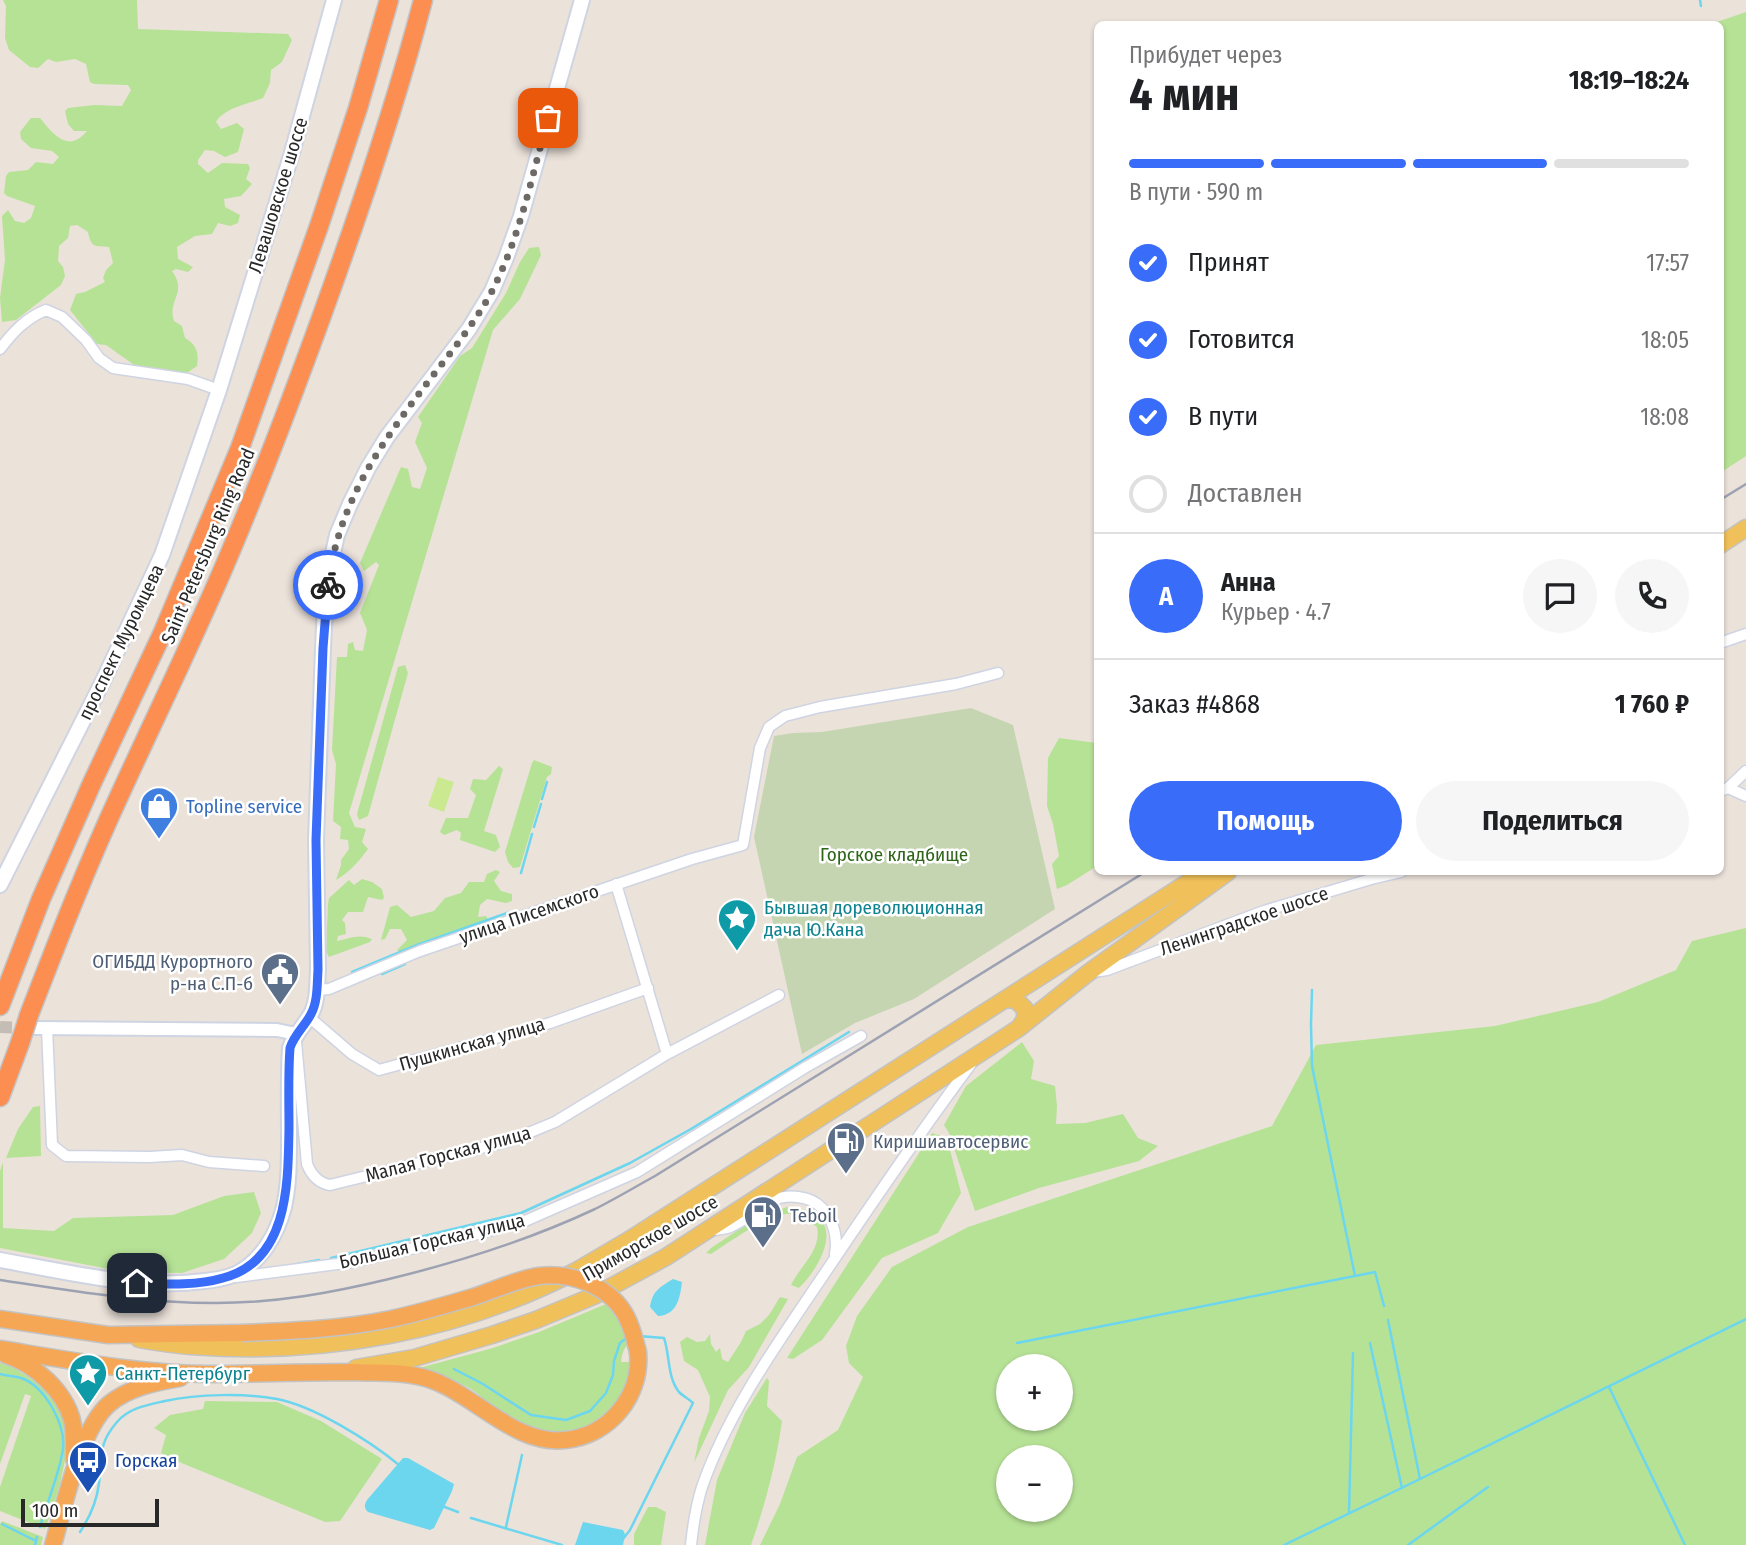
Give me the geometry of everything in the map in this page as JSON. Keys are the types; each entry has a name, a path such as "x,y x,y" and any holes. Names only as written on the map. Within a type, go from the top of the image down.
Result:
{"highway":[{"name":"Saint Petersburg Ring Road","path":"0,1006 51,876 163,632 240,449 358,108 389,0"},
{"name":"Saint Petersburg Ring Road","path":"0,1097 20,1044 37,1024 71,907 216,585 268,460 350,237 390,118 423,0"},
{"path":"108,1335 242,1333 349,1326 390,1319 538,1276 556,1275 579,1279 595,1286 617,1303 626,1315 638,1352 636,1381 619,1412 598,1430 564,1441 543,1439 524,1433 455,1391 415,1375 332,1372"},
{"name":"Приморское шоссе","path":"0,1319 108,1335"},
{"name":"Приморское шоссе","path":"0,1351 163,1372 332,1372"},
{"path":"0,1351 43,1377 66,1403 74,1438 72,1479"},
{"path":"53,1545 89,1430 99,1415 109,1404 139,1388 203,1374"}],"main road":[{"name":"Левашовское шоссе","path":"219,390 298,133 334,0"},
{"path":"222,1279 248,1266 265,1250 278,1226 286,1195 289,1163 290,1048 296,1034 309,1017 317,990 316,840 323,648 325,606 337,535 362,480 387,437 469,329 492,291 521,216 582,0"},
{"name":"проспект Муромцева","path":"0,886 103,681 162,555 219,390"},
{"path":"1724,529 1746,515"},
{"path":"1724,542 1746,528"},
{"name":"Приморское шоссе","path":"108,1335 191,1346 316,1346 391,1336 478,1311 528,1293 578,1270 629,1240 1199,875"},
{"name":"Приморское шоссе","path":"332,1372 414,1358 536,1320 596,1295 666,1257 1019,1028 1088,973 1224,875"},
{"path":"1006,999 1016,1000 1025,1009 1025,1018 1019,1028"},
{"name":"Большая Горская улица","path":"0,1259 137,1283 164,1284 222,1279"}],"street":[{"path":"0,349 32,316 46,310 62,317 86,340 99,358 113,368 188,379 219,390"},
{"path":"1724,642 1746,634"},
{"name":"улица Писемского","path":"317,990 328,989 420,951 616,884 743,845 760,748 769,727 785,716 820,707 956,684 998,673"},
{"path":"1724,790 1746,771"},
{"path":"1724,790 1746,796"},
{"name":"Ленинградское шоссе","path":"1088,973 1107,970 1264,911 1386,875"},
{"path":"616,884 667,1054"},
{"name":"Пушкинская улица","path":"309,1017 352,1054 379,1070 550,1023 648,988"},
{"name":"Малая Горская улица","path":"296,1034 307,1164 315,1177 323,1184 330,1185 509,1141 555,1122 667,1054 779,995"},
{"path":"264,1166 209,1162 181,1155 66,1156 52,1145 37,1024 277,1030 296,1034"},
{"name":"Большая Горская улица","path":"222,1279 353,1262 485,1233 524,1221 636,1172 860,1036"},
{"path":"691,1545 702,1489 725,1431 835,1258 922,1129 977,1055"},
{"path":"706,1231 729,1227 776,1198 805,1198 827,1214 836,1234 835,1258"},
{"path":"265,1250 262,1258 264,1266 275,1273"}],"green space":[{"path":"3,0 137,0 138,29 288,34 292,40 282,62 271,70 270,83 263,98 230,110 216,122 221,129 237,123 244,129 238,152 225,157 205,150 198,160 198,164 208,173 222,163 248,164 250,168 246,179 252,184 241,196 224,199 225,207 240,215 238,223 230,226 218,223 212,234 195,236 177,247 178,259 193,267 188,272 176,269 172,271 178,285 173,307 174,321 182,326 185,338 195,347 197,353 197,366 184,375 159,368 146,370 137,367 106,345 97,344 70,310 76,294 105,282 103,278 106,270 113,263 109,247 94,245 88,232 77,225 70,226 68,238 59,246 58,261 65,276 61,285 16,320 2,322 0,298 5,260 2,216 8,210 15,221 24,223 31,218 35,206 4,193 6,176 9,172 28,170 36,162 53,164 59,157 52,151 31,148 21,139 20,132 31,118 40,118 61,139 73,141 87,131 74,131 68,124 65,111 68,108 122,106 131,90 128,85 90,82 86,64 75,59 56,62 48,59 38,68 30,67 9,50 5,38 6,6"},
{"path":"1746,12 1746,456 1724,470 1724,21 1720,21"},
{"path":"539,247 541,255 520,299 493,330 349,813 355,827 366,829 362,842 368,849 354,866 336,880 341,860 349,849 348,840 340,839 341,827 333,821 336,764 332,750 337,657 347,657 348,644 353,642 355,650 363,651 367,630 360,613 379,565 376,562 364,571 360,563 401,467 408,469 412,487 420,489 427,468 415,442 422,423 418,417 460,356 472,348 506,293 529,248"},
{"path":"405,665 408,673 368,816 359,820 357,814 398,667"},
{"name":"Горское кладбище","path":"971,708 1013,725 1055,909 914,999 855,1023 802,1054 754,837 774,736 822,732"},
{"path":"1059,738 1094,743 1094,868 1057,889 1052,864 1059,856 1047,806 1048,758"},
{"path":"534,760 552,767 551,774 547,777 520,867 513,868 505,852"},
{"path":"499,766 503,769 484,831 496,835 500,847 495,852 460,840 461,833 457,830 444,835 440,832 446,818 468,818 476,795 470,789 473,779 486,780"},
{"path":"438,777 454,782 444,812 428,806"},
{"path":"496,870 500,872 494,881 501,891 512,894 512,901 506,903 487,899 480,905 478,917 486,916 489,921 485,925 401,954 397,950 407,940 401,929 390,929 385,939 381,940 390,907 397,905 411,917 434,911 445,898 461,893 469,882 484,882 487,874"},
{"path":"362,879 382,889 384,898 382,900 368,897 363,912 348,912 342,920 346,934 338,936 337,941 358,936 372,939 329,957 326,951 329,898 349,880 354,885"},
{"path":"1746,928 1746,1545 760,1545 780,1504 797,1457 838,1430 863,1377 849,1363 846,1346 857,1316 892,1267 968,1227 1272,1126 1316,1045 1495,1026 1598,1002 1676,970 1692,941"},
{"path":"1022,1042 1034,1061 1031,1079 1055,1086 1056,1124 1085,1123 1123,1114 1138,1138 1158,1146 1139,1161 1039,1188 975,1211 944,1125 966,1086"},
{"path":"40,1106 41,1156 6,1158 18,1129 33,1107"},
{"path":"932,1133 947,1138 961,1193 938,1233 882,1258 822,1340 793,1359 787,1358"},
{"path":"3,1162 3,1228 54,1231 73,1218 173,1215 224,1196 254,1192 261,1213 252,1233 224,1259 182,1273 124,1272 0,1248 0,1171"},
{"path":"787,1207 806,1210 818,1216 825,1226 824,1250 818,1263 799,1288 791,1285 813,1250 818,1235 817,1227 799,1216 783,1214 773,1217 711,1254 706,1253 755,1219"},
{"path":"780,1297 788,1299 749,1367 728,1390 694,1463 699,1438 709,1411 710,1397 698,1370 684,1361 680,1342 687,1337 697,1342 705,1341 710,1334 711,1344 716,1352 720,1348 722,1359 728,1362 746,1331 760,1324 769,1315"},
{"path":"606,1304 623,1326 630,1343 624,1349 621,1362 633,1362 628,1380 616,1402 583,1429 549,1433 527,1427 496,1410 471,1389 419,1368 493,1348"},
{"path":"0,1363 25,1374 38,1384 50,1395 63,1417 66,1454 45,1529 0,1511 0,1487 31,1396 25,1394 0,1464"},
{"path":"767,1378 767,1406 782,1421 770,1484 751,1545 705,1545 717,1480 745,1413"},
{"path":"205,1401 277,1402 321,1421 382,1459 340,1521 325,1522 161,1453 166,1435 154,1428 170,1415 203,1409"},
{"path":"648,1507 656,1507 666,1512 661,1545 634,1545 634,1534"},
{"path":"2,1521 43,1537 41,1545 0,1545"}],"water":[{"path":"673,1279 682,1282 679,1300 669,1313 658,1316 650,1307 653,1297 660,1287"},
{"path":"403,1458 408,1458 454,1484 434,1528 430,1530 368,1512 365,1508 367,1500"},
{"path":"583,1522 623,1530 623,1545 575,1545"}],"waterway":[{"path":"1700,0 1701,6"},
{"path":"542,799 547,782"},
{"path":"534,827 541,804"},
{"path":"521,873 532,834"},
{"path":"352,972 417,945 510,912"},
{"path":"382,974 405,964"},
{"path":"1312,990 1312,1066 1355,1276"},
{"path":"331,1258 521,1213 630,1163 691,1129 849,1032"},
{"path":"292,1265 319,1260"},
{"path":"1017,1343 1375,1272 1384,1306"},
{"path":"1388,1320 1420,1479 1746,1319"},
{"path":"454,1369 531,1415 566,1420 590,1411 606,1393 620,1343 629,1336"},
{"path":"623,1539 630,1530 693,1403 675,1386 664,1338 639,1336"},
{"path":"1370,1343 1402,1488"},
{"path":"1349,1513 1353,1353"},
{"path":"0,1374 21,1378 38,1389 52,1408 61,1429 61,1459 40,1527"},
{"path":"1609,1387 1685,1545"},
{"path":"80,1532 95,1502 102,1451 111,1430 122,1417 133,1410 165,1401 236,1395 292,1403 341,1426 399,1465"},
{"path":"506,1527 522,1455"},
{"path":"1284,1545 1420,1479"},
{"path":"1408,1545 1488,1487"},
{"path":"442,1506 458,1512"},
{"path":"471,1518 562,1545"},
{"path":"2,1524 36,1541"},
{"path":"35,1545 37,1537"}],"tunnel":[{"path":"0,1027 31,1028"}],"railway":[{"path":"1724,498 1746,484"},
{"path":"0,1280 162,1301 260,1301 325,1293 389,1279 468,1258 519,1240 595,1209 655,1176 1140,875"}],"way so far":[{"path":"328,585 337,535 368,468 387,437 469,329 492,291 521,216 548,118"}],"place":[{"name":"Topline service","path":"159,840"},
{"name":"Бывшая дореволюционная дача Ю.Кана","path":"737,952"},
{"name":"ОГИБДД Курортного р-на С.П-б","path":"280,1006"},
{"name":"Киришиавтосервис","path":"846,1175"},
{"name":"Teboil","path":"763,1249"},
{"name":"Санкт-Петербург","path":"88,1407"},
{"name":"Горская","path":"88,1494"}],"route":[{"path":"137,1283 194,1283 235,1274 265,1250 283,1210 289,1163 290,1048 313,1010 317,990 316,840 328,585"}]}
